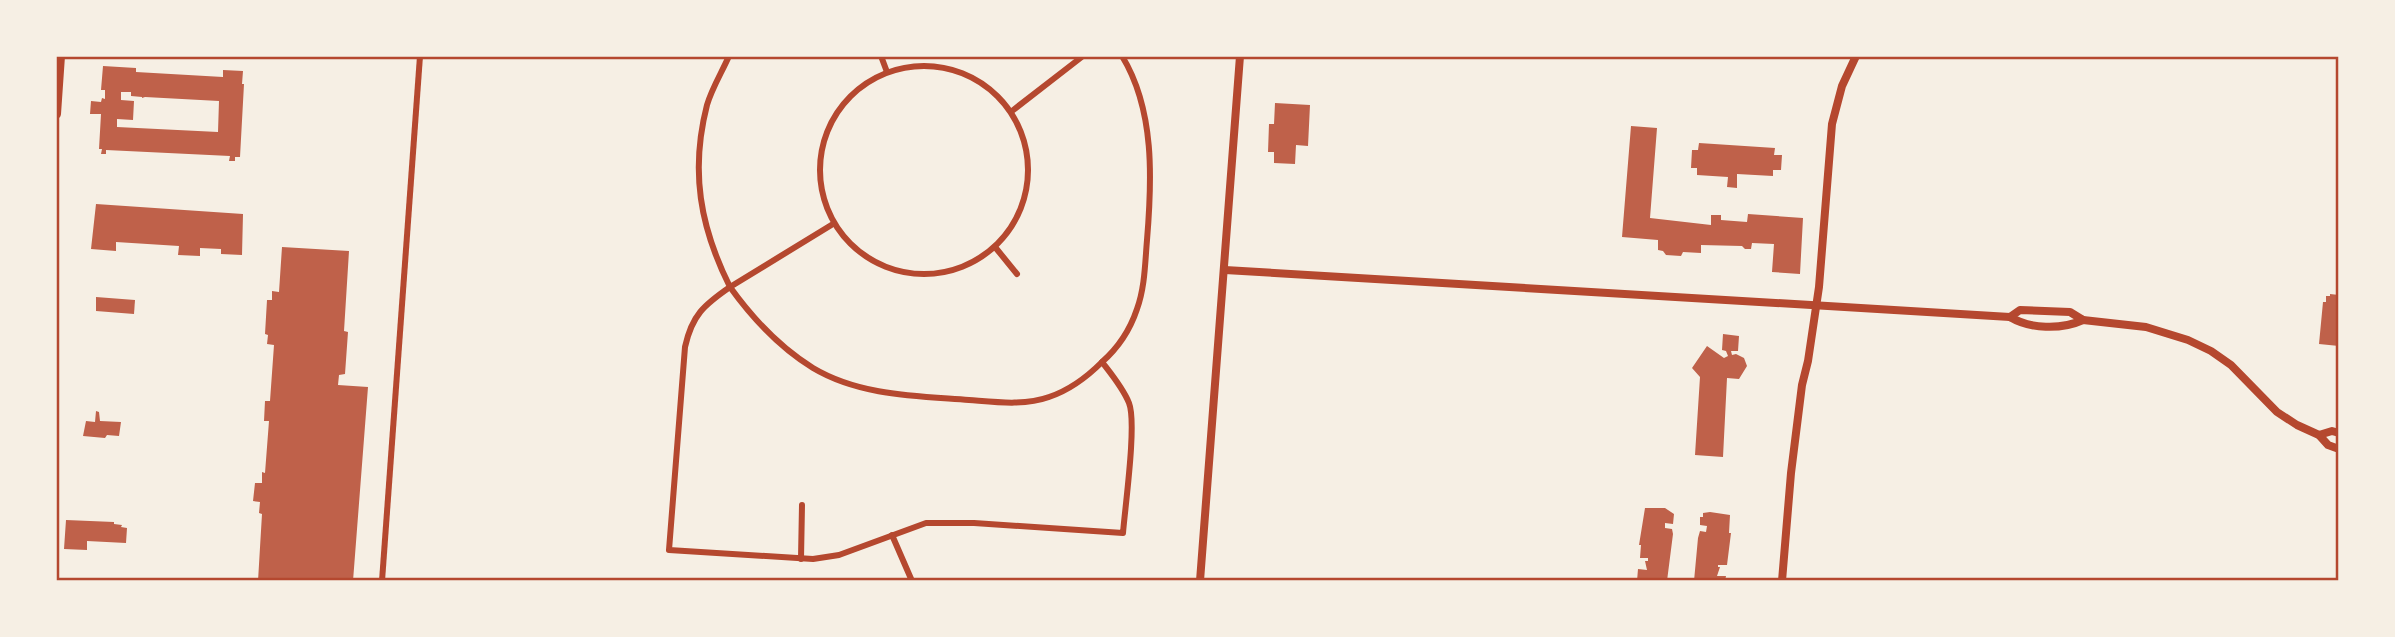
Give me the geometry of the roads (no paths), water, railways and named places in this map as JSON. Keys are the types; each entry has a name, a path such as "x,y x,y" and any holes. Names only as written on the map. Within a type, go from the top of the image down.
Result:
{"main road":[{"path":"56,114 60,56"}],"street":[{"path":"382,581 420,56"},
{"path":"729,56 708,102 701,143 699,177 702,215 708,237 730,287 751,316 790,352 815,369 870,390 898,395 1004,402 1046,398 1082,381 1115,350 1137,310 1144,282 1150,205 1150,153 1147,122 1122,56"},
{"path":"881,56 887,72"},
{"path":"1012,111 1083,56"},
{"path":"1200,581 1240,56"},
{"path":"1782,581 1792,466 1816,306 1835,106 1856,56"},
{"path":"917,66 936,66 955,71 987,86 1001,97 1012,111 1022,131 1028,154 1029,177 1018,218 995,247 962,267 942,273 903,271 881,265 866,256 852,246 833,224 819,173 825,136 843,106 859,90 887,72 917,66"},
{"path":"833,224 703,306 688,331 669,550 801,559 839,555 926,523 1123,533 1131,427 1130,405 1102,362"},
{"path":"995,247 1017,274"},
{"path":"1225,270 2010,317 2023,324 2069,326 2083,320 2117,322 2164,331 2211,351 2231,365 2277,412 2319,435 2328,445 2339,449"},
{"path":"2010,317 2020,310 2070,312 2083,320"},
{"path":"2319,435 2332,431 2339,433"},
{"path":"801,559 802,505"},
{"path":"892,535 912,581"}]}
